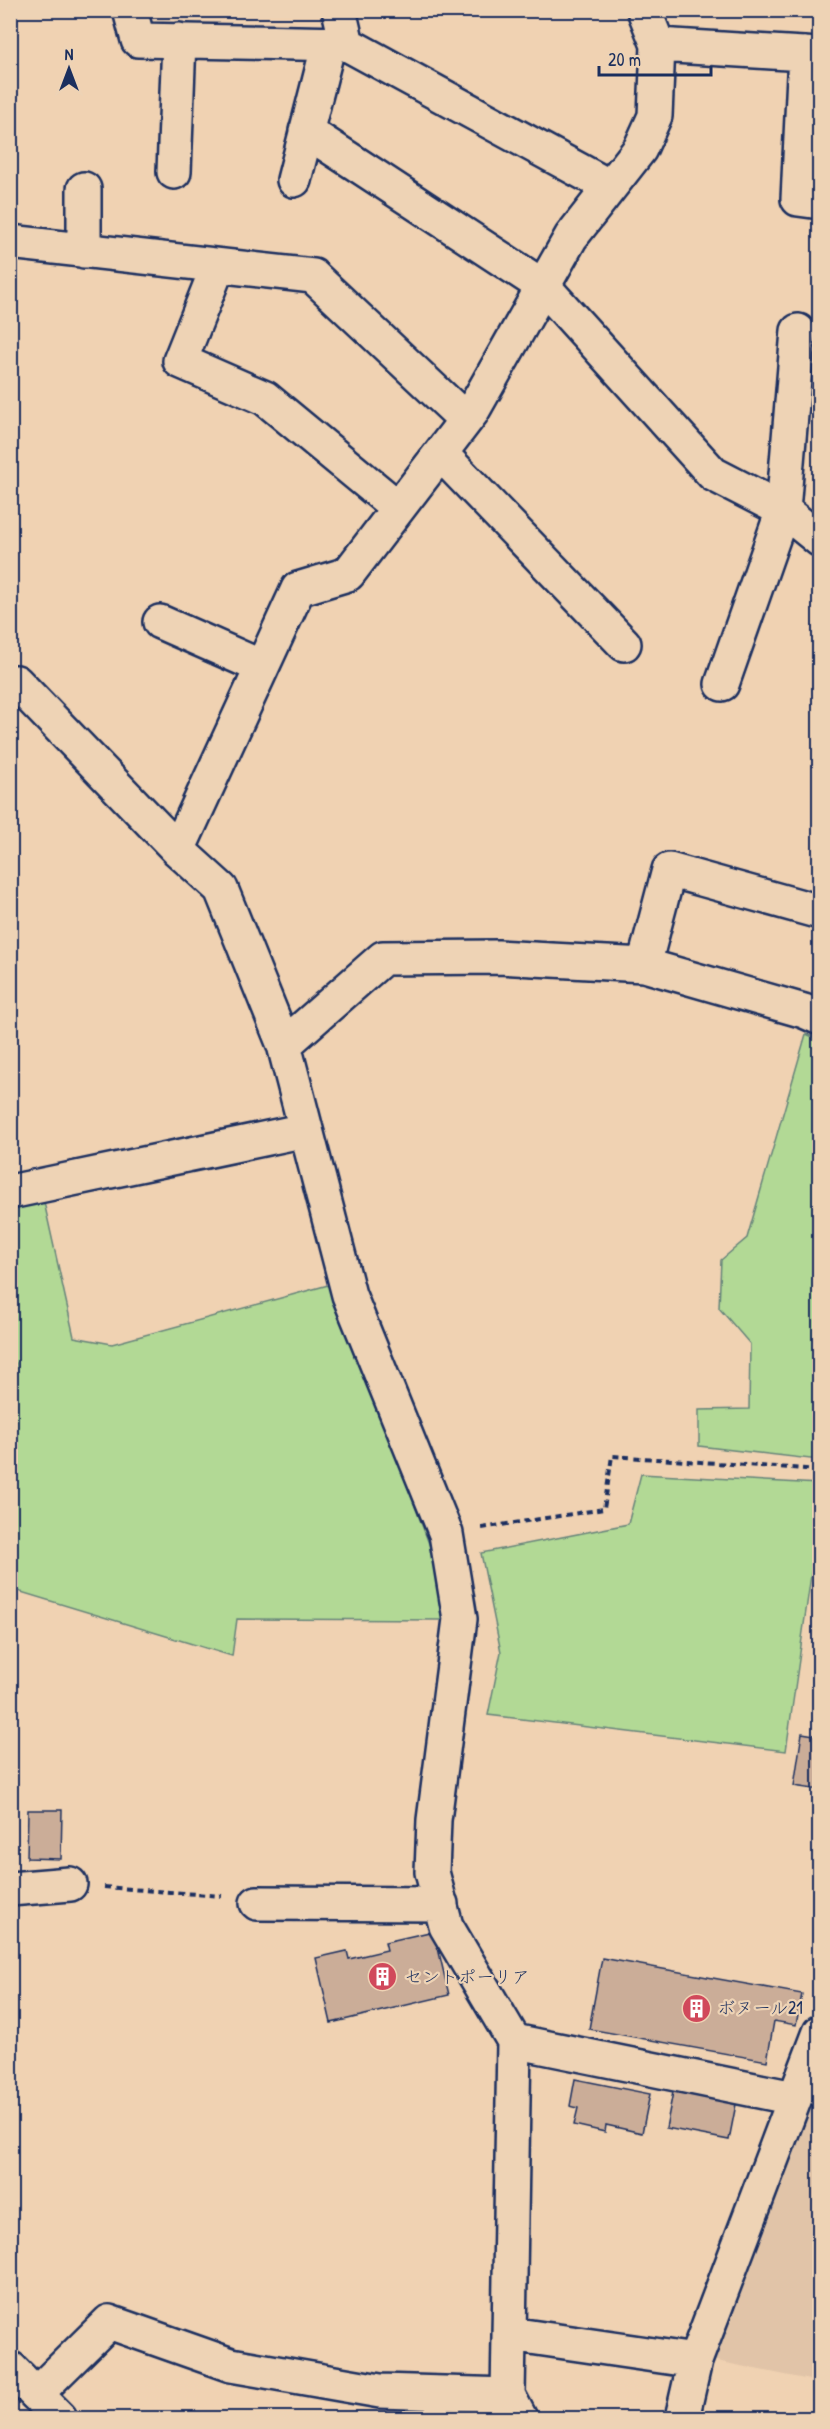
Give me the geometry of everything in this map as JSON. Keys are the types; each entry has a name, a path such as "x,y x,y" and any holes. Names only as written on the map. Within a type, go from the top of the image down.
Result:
{"street":[{"path":"130,10 138,40 338,43 610,187"},
{"path":"294,180 306,131 338,43 339,10"},
{"path":"178,850 298,589 348,574 466,420 572,237 640,149 656,116 658,45 645,10"},
{"path":"174,172 179,40"},
{"path":"658,45 812,55 798,199 819,202"},
{"path":"306,131 544,287 713,474 783,510 819,540"},
{"path":"84,189 84,251"},
{"path":"10,242 313,276 466,420"},
{"path":"218,266 180,361 265,398 398,508"},
{"path":"722,684 783,510 798,331"},
{"path":"441,454 624,644"},
{"path":"160,622 262,667"},
{"path":"10,682 16,682 178,850 221,889 284,1045 349,1295 446,1534 460,1619 434,1820 432,1872 446,1926 514,2041 510,2334 514,2407 380,2391 231,2365 109,2322 36,2394"},
{"path":"644,965 669,870 819,912"},
{"path":"284,1045 383,958 498,957 644,965 804,1011 819,1018"},
{"path":"10,1192 306,1130"},
{"path":"10,1889 70,1884"},
{"path":"257,1903 441,1904"},
{"path":"682,2418 695,2361 819,2032"},
{"path":"514,2041 794,2098"},
{"path":"510,2334 695,2361"},
{"path":"10,2368 60,2418"}],"path":[{"path":"446,1534 604,1509 612,1456 819,1470"},
{"path":"70,1884 224,1896 257,1903"}],"shaded area":[{"path":"819,2082 819,2382 712,2360"}],"green space":[{"path":"806,1034 820,1040 819,1460 699,1446 699,1410 749,1409 750,1344 719,1308 721,1260 747,1238"},
{"path":"44,1202 74,1337 112,1344 332,1284 444,1584 441,1620 237,1619 232,1656 11,1589 10,1470 16,1363 10,1361 11,1208"},
{"path":"641,1474 819,1484 819,1519 786,1751 488,1715 501,1652 481,1553 628,1524"}],"building":[{"path":"802,1733 820,1736 820,1790 794,1786"},
{"path":"28,1810 62,1810 61,1859 27,1858"},
{"name":"セントポーリア","path":"434,1931 449,1995 331,2023 316,1958 347,1951 349,1959 387,1950 385,1942"},
{"name":"ボヌール21","path":"602,1958 802,1994 796,2025 774,2021 767,2061 589,2029"},
{"path":"575,2079 650,2094 642,2133 606,2125 605,2132 574,2125 578,2108 570,2106"},
{"path":"674,2087 737,2099 729,2140 666,2128"}],"place":[{"name":"セントポーリア","path":"383,1977"},
{"name":"ボヌール21","path":"696,2008"}]}
